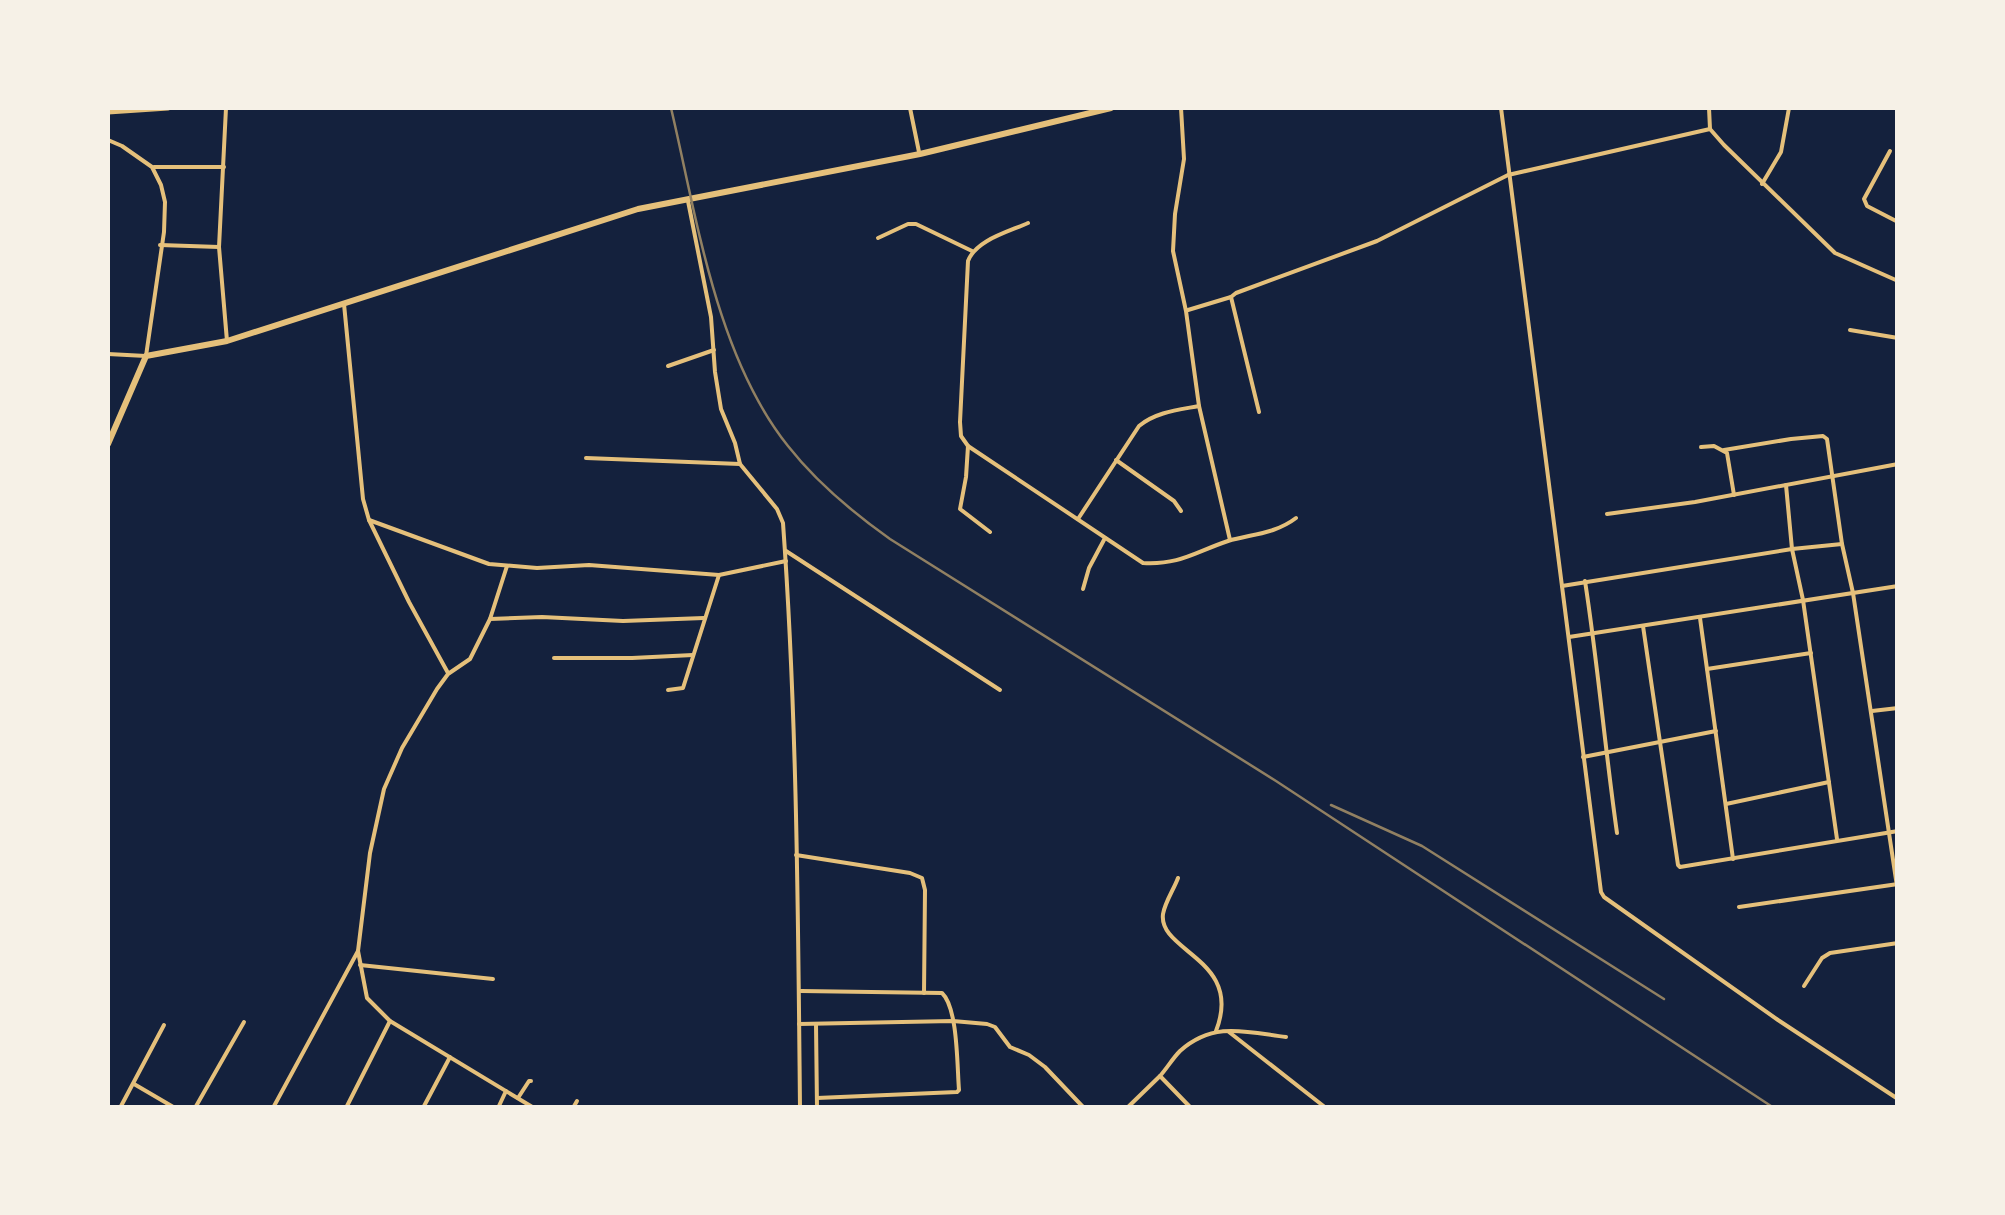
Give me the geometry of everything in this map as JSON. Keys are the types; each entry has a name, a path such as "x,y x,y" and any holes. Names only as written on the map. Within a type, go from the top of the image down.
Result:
{"main road":[{"path":"108,444 146,356 227,340 638,209 920,154 1112,108"}],"street":[{"path":"108,112 168,108"},
{"path":"226,108 219,246 227,340"},
{"path":"910,108 920,154"},
{"path":"1181,108 1184,158 1173,251 1186,310 1199,406 1230,540"},
{"path":"1500,108 1604,897 1898,1099"},
{"path":"1709,108 1710,129 1835,253 1898,281"},
{"path":"1762,184 1781,152 1788,108"},
{"path":"1186,310 1231,297 1376,241 1508,175 1710,129"},
{"path":"108,140 152,166 165,202 146,356 108,354"},
{"path":"1890,151 1864,200 1867,206 1898,222"},
{"path":"152,166 224,167"},
{"path":"688,201 706,287 717,392 740,464 777,509 783,523 796,855 800,1108"},
{"path":"1028,222 972,251 966,271 960,422 961,436 968,446 1143,563 1181,560 1230,540 1280,528 1296,518"},
{"path":"878,238 916,224 972,251"},
{"path":"160,245 219,246"},
{"path":"1231,297 1259,412"},
{"path":"344,304 362,498 369,520 448,674"},
{"path":"1850,330 1898,338"},
{"path":"668,366 714,350"},
{"path":"1077,520 1138,426 1148,419 1199,406"},
{"path":"1701,447 1724,450 1826,436 1898,893"},
{"path":"968,446 960,510 990,532"},
{"path":"1724,450 1734,495"},
{"path":"586,458 740,464"},
{"path":"1116,460 1174,501 1182,511"},
{"path":"1608,514 1898,464"},
{"path":"1786,485 1792,548 1838,839"},
{"path":"369,520 481,562 507,566 589,565 719,575 786,561"},
{"path":"1082,588 1105,538"},
{"path":"1562,586 1792,548 1842,544"},
{"path":"785,550 1000,690"},
{"path":"507,566 490,618 470,659 448,674 437,689 402,748 384,789 370,853 358,951 367,998 390,1021 534,1108"},
{"path":"668,690 683,688 719,575"},
{"path":"1584,581 1617,833"},
{"path":"1569,637 1898,586"},
{"path":"490,618 704,618"},
{"path":"1700,618 1734,859"},
{"path":"1643,626 1678,865 1684,868 1898,830"},
{"path":"1708,669 1811,653"},
{"path":"554,658 693,655"},
{"path":"1870,711 1898,708"},
{"path":"1583,757 1716,731"},
{"path":"1726,804 1828,782"},
{"path":"796,855 922,878 924,993"},
{"path":"1178,878 1163,920 1173,936 1215,976 1222,997 1222,1016 1216,1031"},
{"path":"1739,907 1897,884"},
{"path":"1804,986 1822,958 1830,953 1898,944"},
{"path":"272,1108 358,951"},
{"path":"360,965 493,979"},
{"path":"799,991 942,993 953,1021 957,1092 817,1098"},
{"path":"346,1108 390,1021"},
{"path":"799,1024 953,1021 986,1024 995,1028 1010,1047 1045,1068 1084,1108"},
{"path":"195,1108 244,1022"},
{"path":"120,1108 164,1024"},
{"path":"816,1024 817,1108"},
{"path":"1226,1030 1326,1108"},
{"path":"1127,1108 1177,1054 1216,1031 1286,1037"},
{"path":"423,1108 450,1058"},
{"path":"1160,1076 1192,1108"},
{"path":"518,1098 532,1081"},
{"path":"134,1084 175,1108"},
{"path":"498,1108 506,1092"},
{"path":"573,1108 577,1101"}],"railway":[{"path":"671,108 712,284 743,371 788,446 836,496 890,539 1276,781 1774,1108"},
{"path":"1331,805 1422,846 1664,999"}]}
